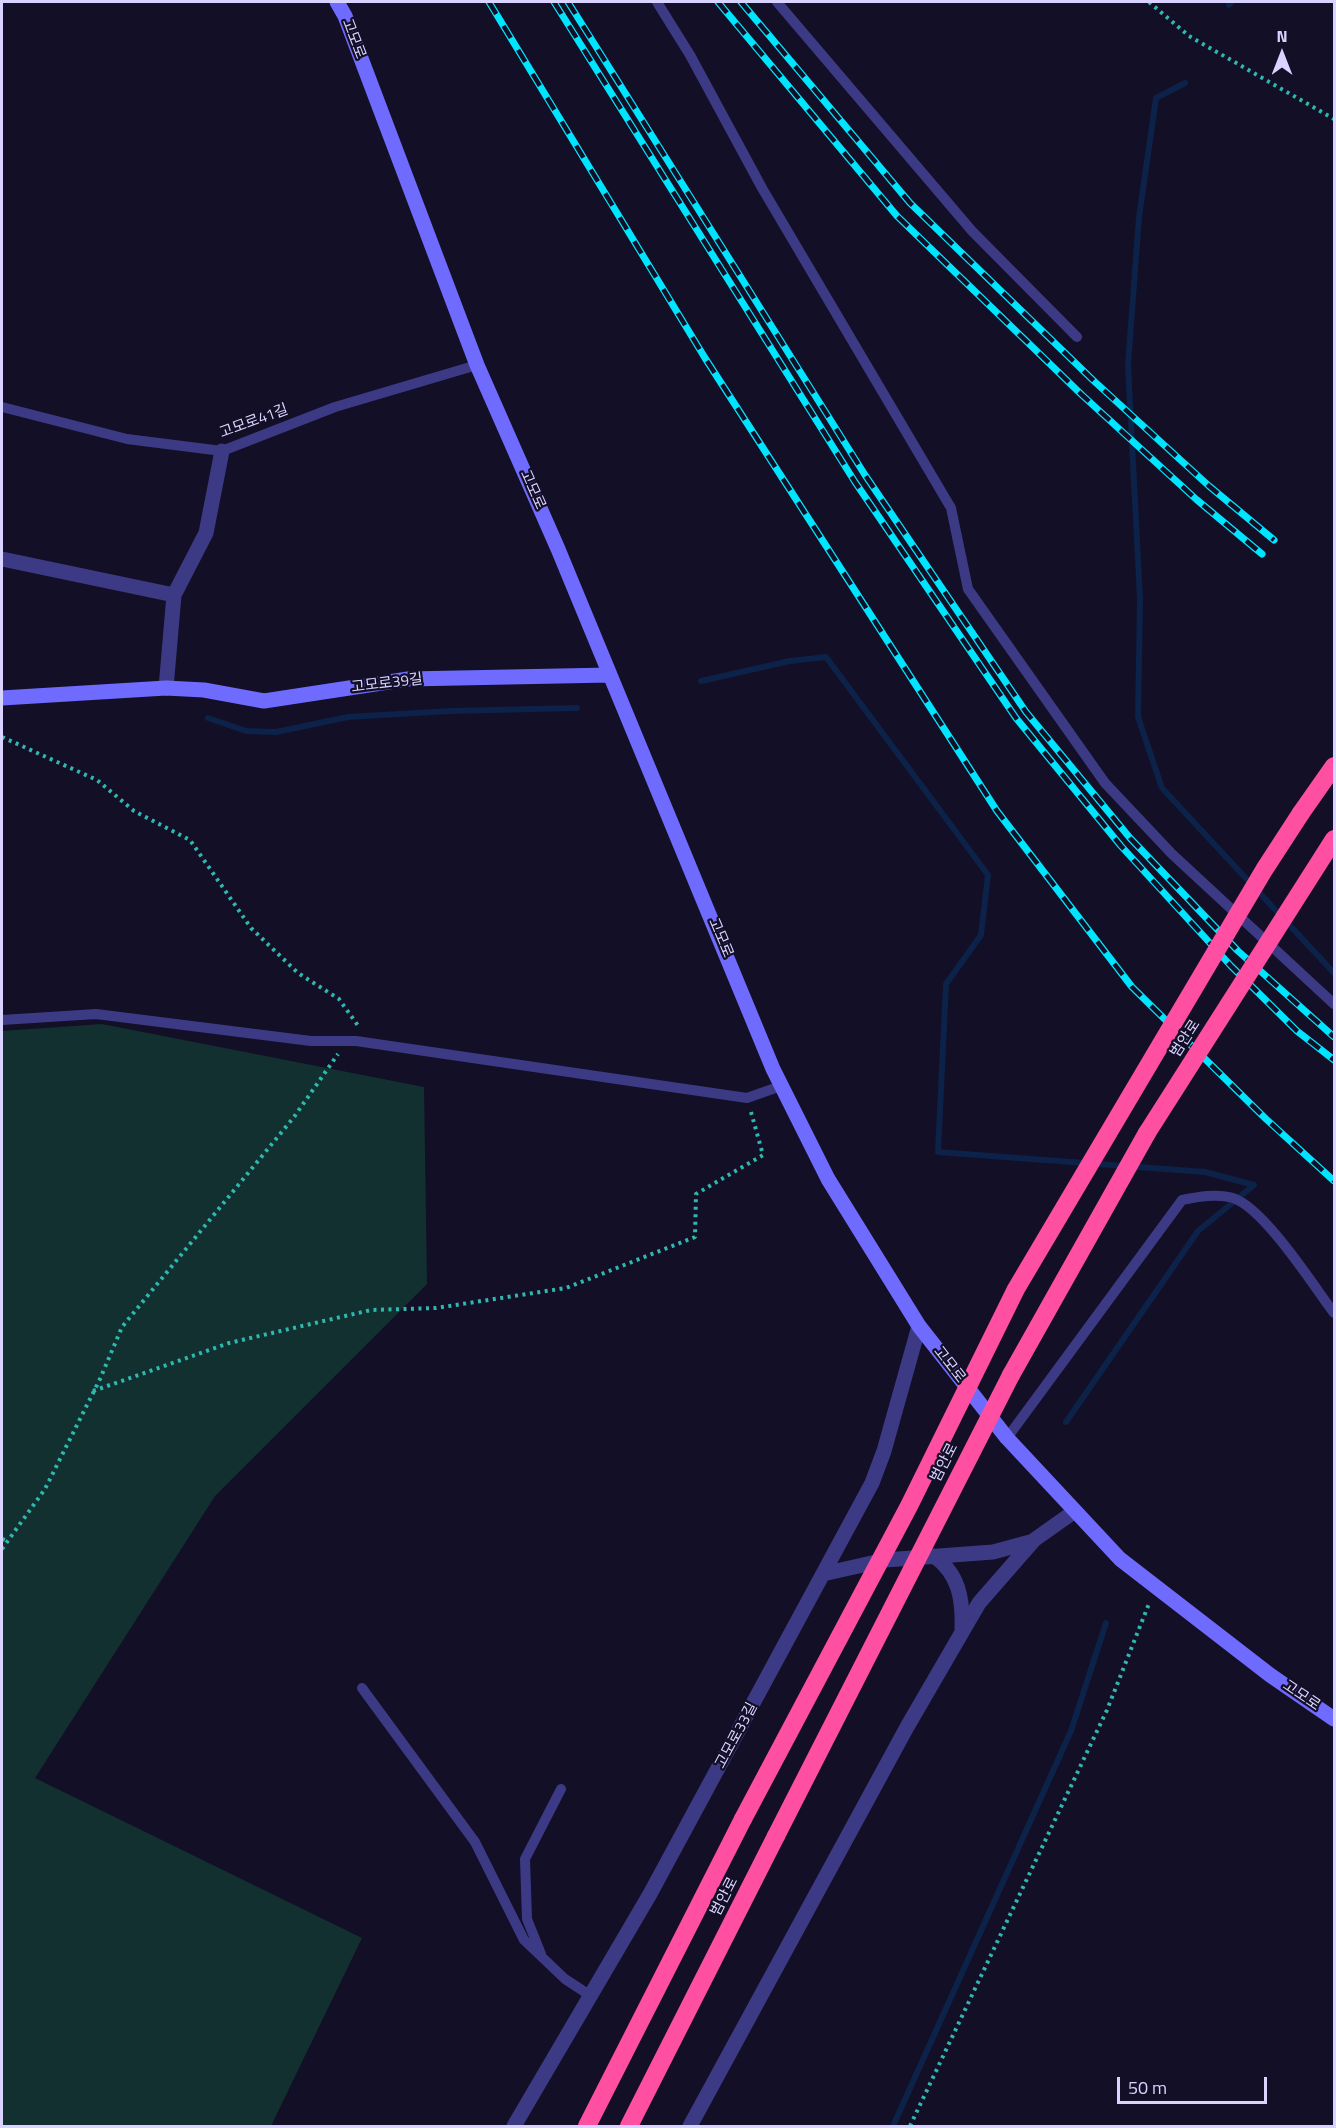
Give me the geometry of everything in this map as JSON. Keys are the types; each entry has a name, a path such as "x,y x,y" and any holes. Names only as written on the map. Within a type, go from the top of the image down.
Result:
{"highway":[{"name":"범안로","path":"587,2127 743,1820 898,1527 1016,1289 1264,870 1335,766"},
{"name":"범안로","path":"629,2127 894,1600 1022,1353 1147,1133 1335,839"}],"main road":[{"name":"고모로","path":"337,2 345,16 477,365 610,675 781,1086 828,1179 919,1326 1007,1438 1120,1559 1270,1675 1335,1719"},
{"name":"고모로39길","path":"2,698 166,688 204,690 264,701 408,679 610,675"}],"street":[{"path":"166,688 174,595 206,533 222,451"},
{"path":"2,559 174,595"},
{"name":"고모로33길","path":"514,2127 740,1732 872,1483 919,1326"},
{"path":"690,2127 962,1632 994,1583 1034,1540 1075,1510"},
{"path":"823,1574 885,1560 993,1552 1034,1540"},
{"path":"934,1556 945,1563 956,1582 962,1604 962,1632"}],"lane":[{"path":"657,2 690,55 762,189 951,508 968,590 1105,783 1172,854 1335,1004"},
{"path":"777,2 972,231 1077,337"},
{"name":"고모로41길","path":"2,407 127,439 222,451 335,407 477,365"},
{"path":"2,1020 96,1014 311,1041 348,1040 747,1098 781,1086"},
{"path":"1007,1438 1182,1200 1207,1196 1233,1198 1264,1220 1335,1313"},
{"path":"362,1688 475,1842 524,1940 564,1979 591,1996"},
{"path":"542,1958 527,1919 525,1858 561,1789"}],"path":[{"path":"1149,2 1190,36 1335,119"},
{"path":"2,736 97,780 134,811 190,840 250,928 298,974 339,999 361,1030 348,1040 294,1117 122,1327 45,1489 2,1549"},
{"path":"93,1391 229,1343 371,1310 436,1308 566,1288 695,1237 696,1194 763,1155 747,1098"},
{"path":"2,1539 8,1541"},
{"path":"910,2127 1107,1710 1156,1587"}],"green space":[{"path":"102,1024 424,1087 427,1284 215,1496 35,1778 362,1938 271,2126 2,2126 2,1031"}],"waterway":[{"path":"1229,5 1232,2"},
{"path":"1185,83 1156,98 1139,217 1128,365 1140,599 1138,717 1162,788 1334,973"},
{"path":"701,681 790,661 826,657 988,875 981,935 946,984 938,1152 1205,1172 1254,1185"},
{"path":"208,718 246,731 276,732 348,717 450,711 577,708"},
{"path":"1066,1422 1198,1231 1254,1185"},
{"path":"893,2126 1071,1731 1106,1623"}],"railway":[{"path":"489,2 705,358 997,811 1132,987 1266,1119 1334,1181"},
{"path":"554,2 855,482 1016,718 1121,846 1231,966 1297,1031 1334,1060"},
{"path":"568,2 865,475 1026,712 1130,838 1238,951 1334,1037"},
{"path":"718,2 897,216 1082,395 1197,500 1262,554"},
{"path":"741,2 910,203 1095,382 1209,486 1274,540"}]}
